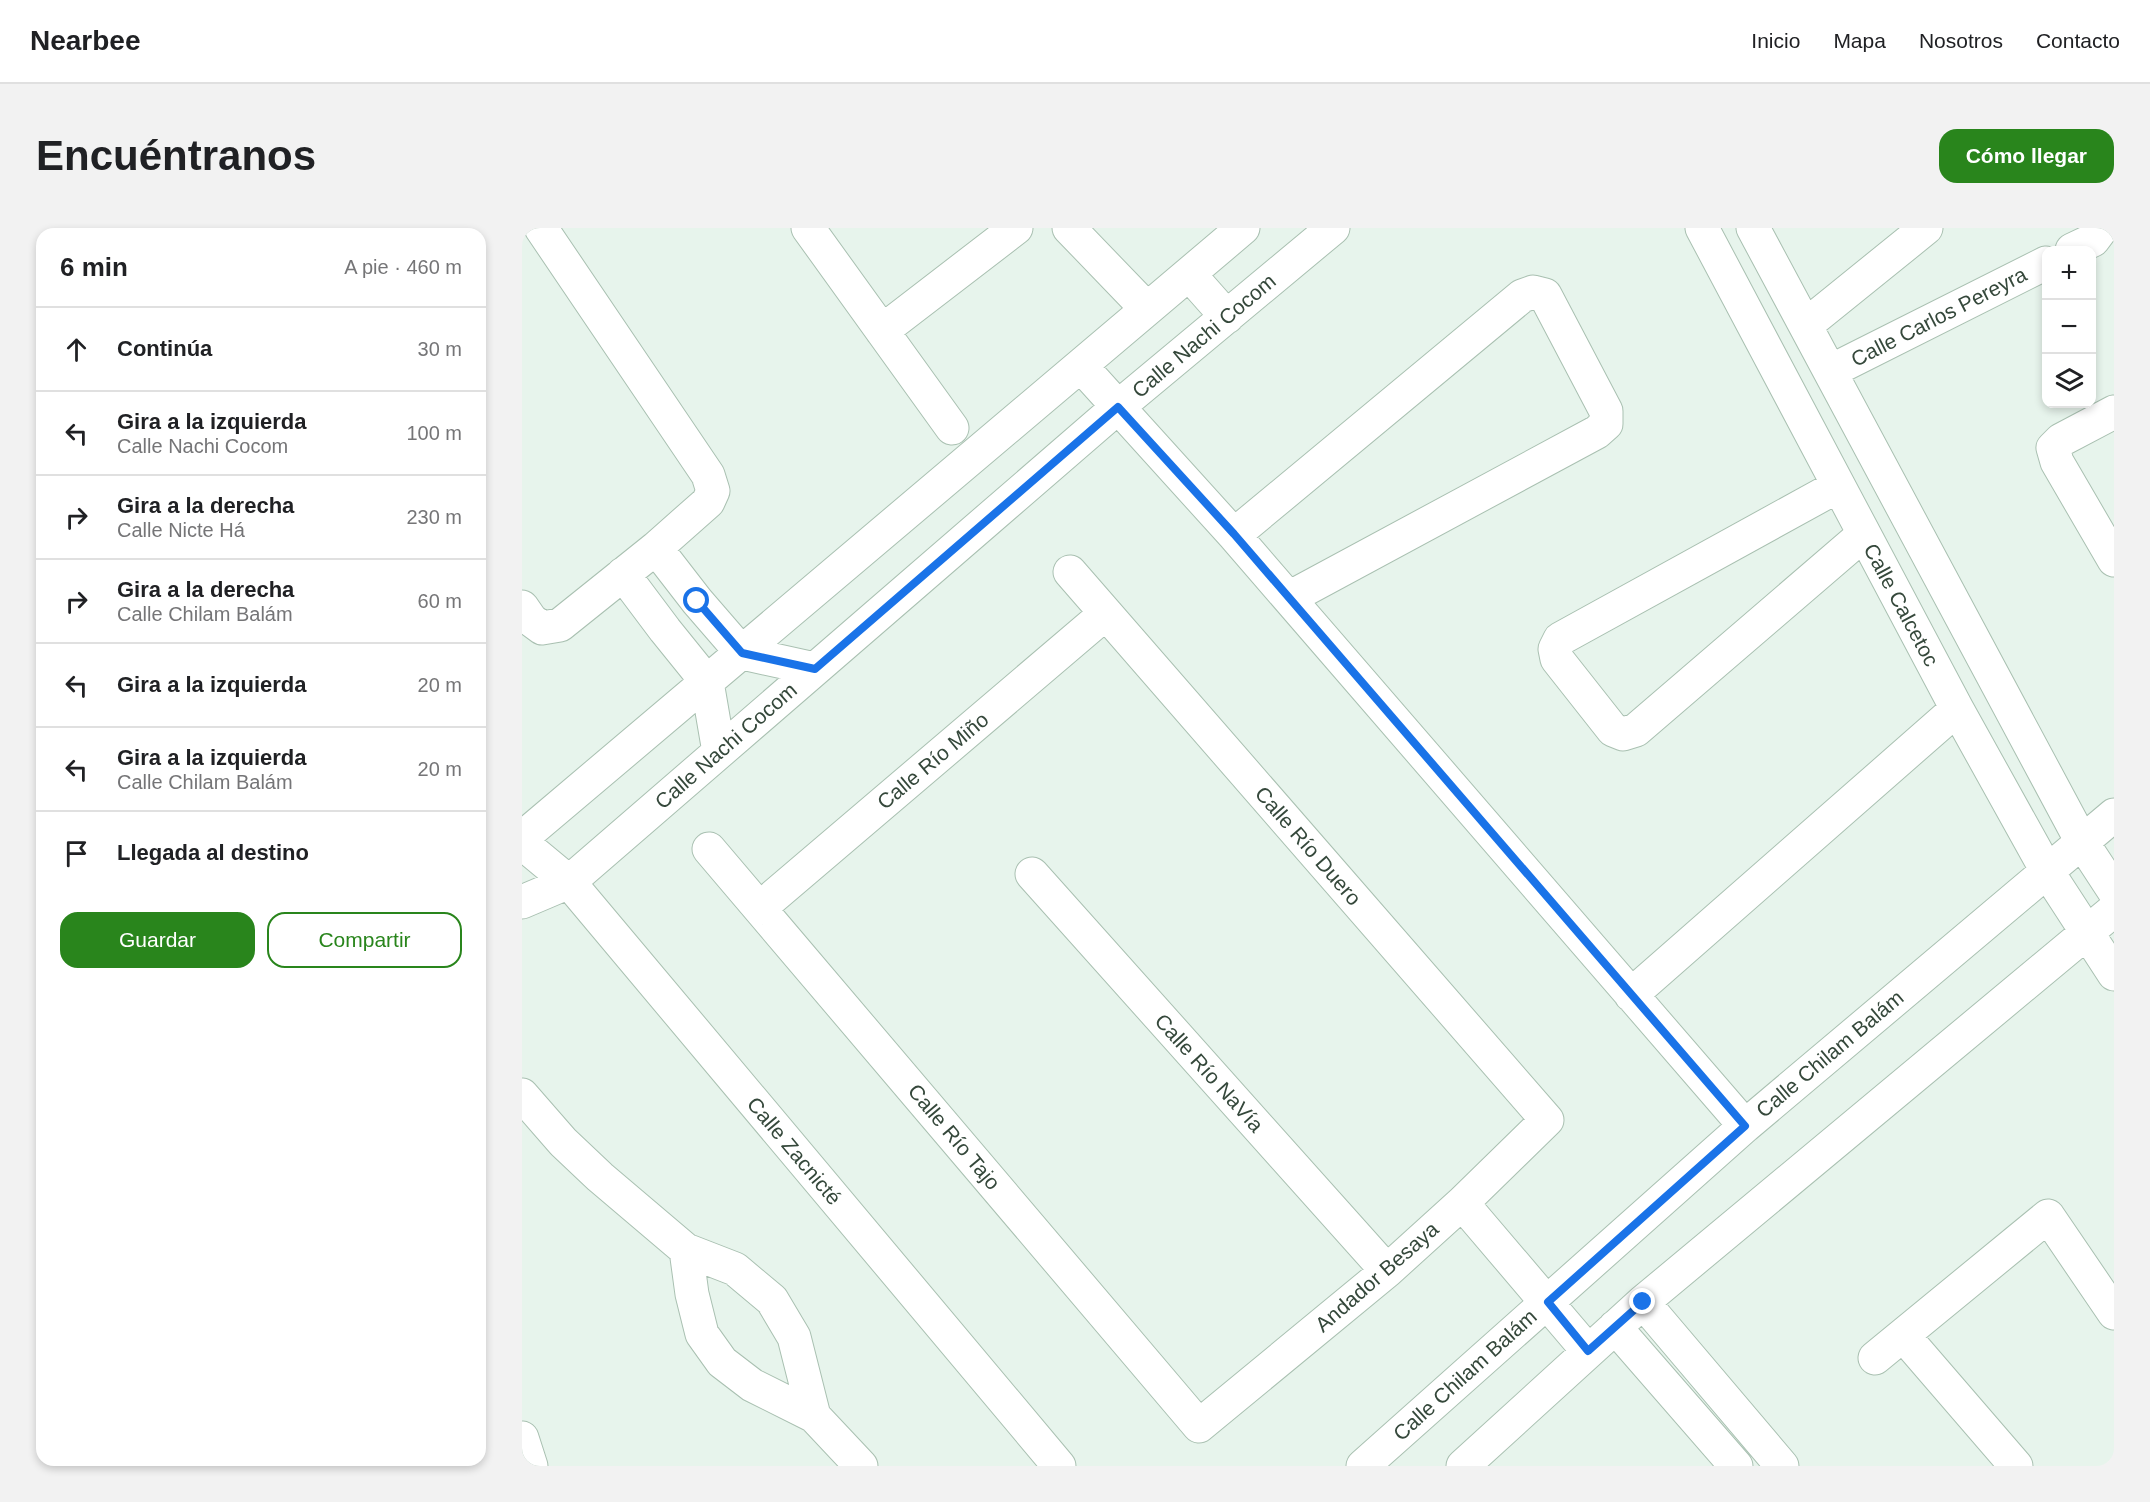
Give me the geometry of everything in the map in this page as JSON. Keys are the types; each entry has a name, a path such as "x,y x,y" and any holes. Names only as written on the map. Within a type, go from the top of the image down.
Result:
{"street":[{"path":"522,607 531,620 542,628 560,625 656,548 708,502 713,491 708,475 542,228"},
{"path":"808,228 952,428"},
{"path":"882,332 1016,228"},
{"path":"1069,228 1147,309"},
{"path":"522,838 1243,228"},
{"name":"Calle Nachi Cocom","path":"522,902 568,882 1118,407 1333,228"},
{"name":"Calle Calcetoc","path":"1702,228 1957,709 2048,871 2114,974"},
{"path":"1753,228 2082,842 2114,891"},
{"path":"1806,325 1926,228"},
{"path":"2080,246 2093,240 2102,228"},
{"name":"Calle Carlos Pereyra","path":"1831,371 2042,265"},
{"path":"1189,274 1227,317"},
{"path":"1234,534 1522,296 1533,292 1545,295 1606,411 1606,424 1597,432 1289,598"},
{"path":"1081,366 1234,534 1745,1126"},
{"path":"2114,412 2061,440 2053,448 2057,462 2114,560"},
{"path":"1838,486 1560,639 1555,649 1557,660 1613,730 1623,734 1636,730 1864,534"},
{"path":"656,548 697,601 742,653 815,669"},
{"name":"Calle Río Duero","path":"1070,572 1547,1120"},
{"path":"623,574 707,682 719,752"},
{"name":"Calle Río Miño","path":"760,908 1106,614"},
{"path":"1631,994 1957,709"},
{"name":"Calle Chilam Balám","path":"1362,1466 1745,1126 2114,815"},
{"name":"Calle Zacnicté","path":"522,843 568,882 1059,1466"},
{"name":"Calle Río Tajo","path":"710,849 1199,1426"},
{"name":"Calle Río NaVía","path":"1032,874 1387,1271"},
{"path":"1463,1466 1643,1302 2114,910"},
{"path":"522,1095 571,1149 686,1250 735,1269 772,1300 794,1337 814,1416"},
{"name":"Andador Besaya","path":"1199,1426 1387,1271 1462,1203 1547,1120"},
{"path":"1462,1203 1588,1351"},
{"path":"1875,1358 2048,1216 2114,1313"},
{"path":"686,1250 692,1294 702,1334 722,1362 752,1385 814,1416 861,1466"},
{"path":"1643,1302 1782,1466"},
{"path":"1615,1327 1736,1466"},
{"path":"1904,1335 2016,1466"},
{"path":"522,1438 531,1466"}],"route":[{"path":"697,601 742,653 815,669 1118,407 1234,534 1745,1126 1548,1302 1588,1351 1643,1302"}]}
